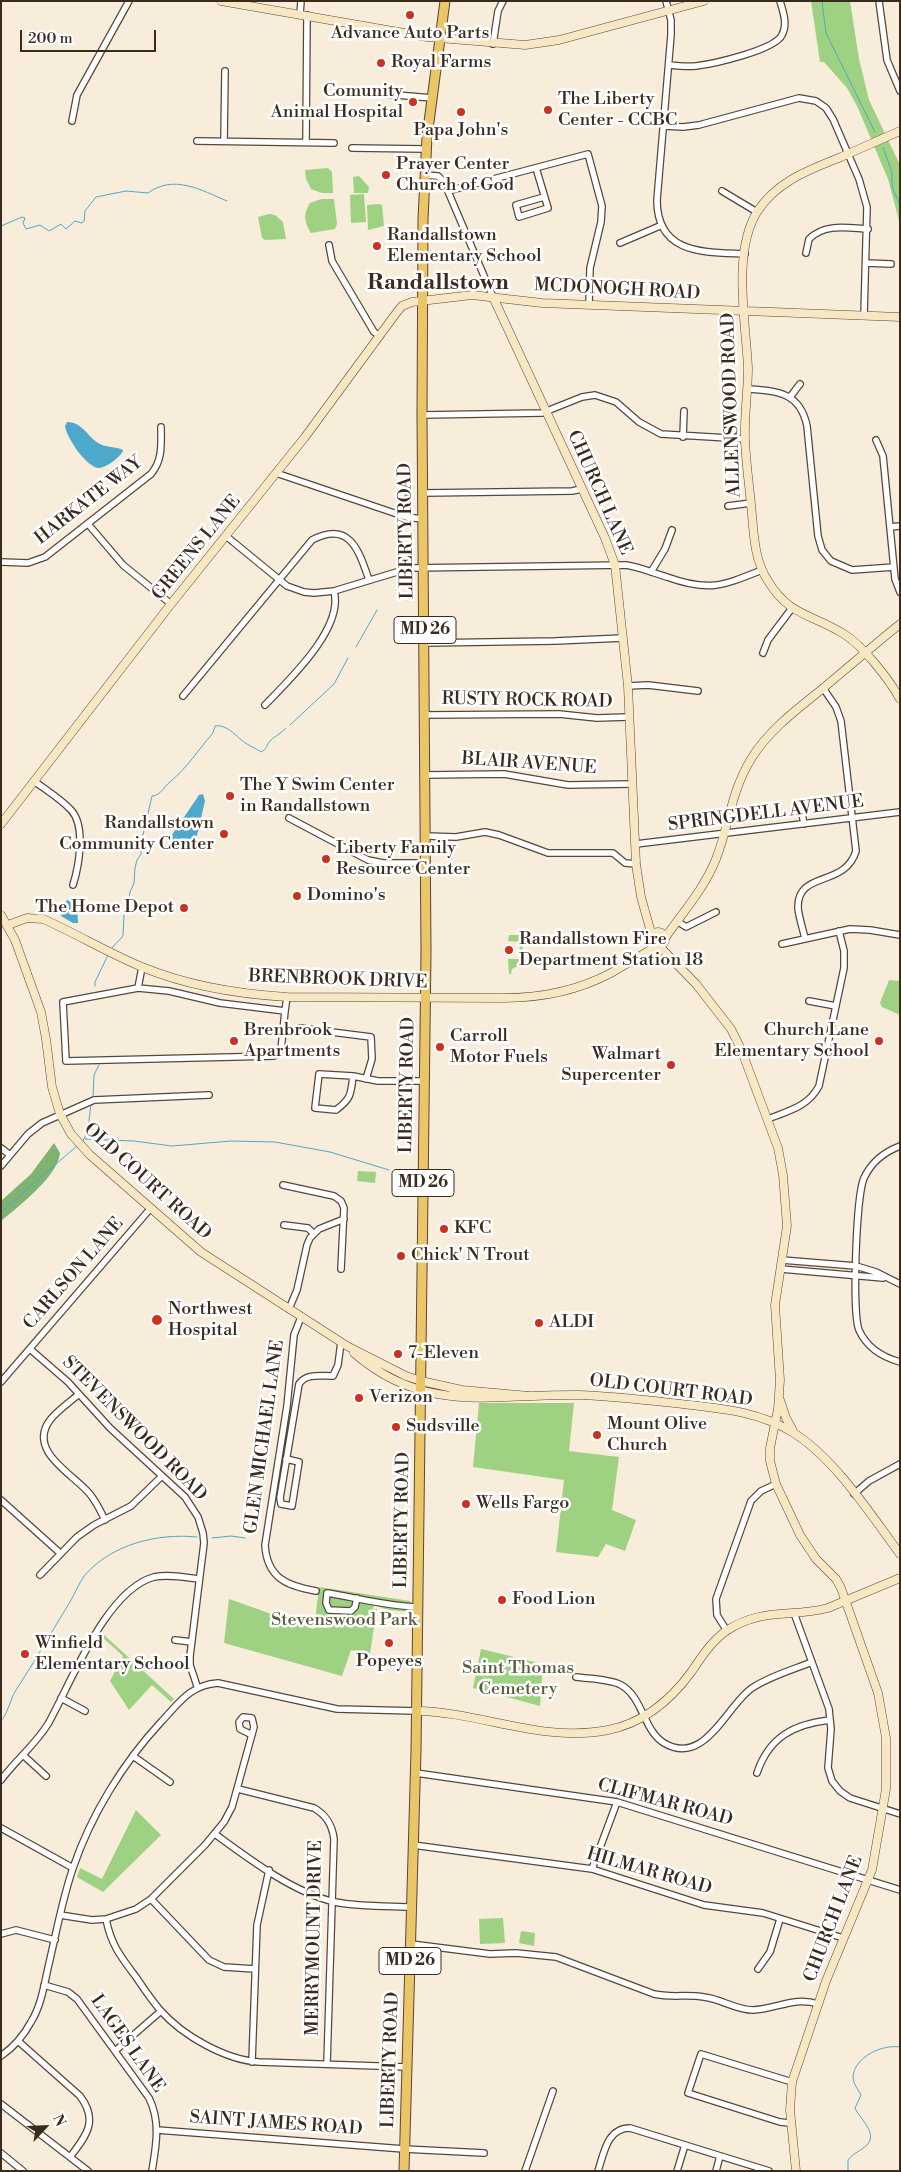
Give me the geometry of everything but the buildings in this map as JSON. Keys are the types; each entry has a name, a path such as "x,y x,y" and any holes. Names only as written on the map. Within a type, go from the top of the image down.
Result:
{"main road":[{"name":"LIBERTY ROAD","path":"404,2171 416,1774 425,998 426,775 422,415 424,175 445,1"}],"street":[{"path":"72,120 77,95 128,1"},
{"path":"220,1 410,34 525,46 549,42 704,1"},
{"path":"302,1 306,142"},
{"path":"493,44 498,11 503,1"},
{"path":"666,1 672,28 657,210 662,225 672,240 687,248 702,252 745,254"},
{"path":"668,65 697,66 770,46 781,38 785,27 780,1"},
{"path":"880,1 887,60 900,91"},
{"path":"224,141 225,70"},
{"path":"893,76 900,73"},
{"path":"350,91 432,98"},
{"path":"664,126 683,127 699,125 793,99 805,98 816,101 830,112 865,198 868,229 864,315"},
{"name":"ALLENSWOOD ROAD","path":"900,131 785,183 768,199 757,212 750,229 745,254 743,311 748,389 745,439 755,545 762,570 773,589 792,608 846,635 865,653 900,699"},
{"path":"198,142 334,143"},
{"path":"352,148 426,149"},
{"path":"448,191 588,154 602,206 601,222 590,268 589,304"},
{"path":"536,168 548,208 519,216 516,205 544,197"},
{"name":"CHURCH LANE","path":"424,175 438,176 448,191 493,297 605,538 615,565 628,686 631,784 636,864 641,897 648,920 658,939 701,989 731,1028 741,1048 768,1119 781,1162 787,1226 775,1317 780,1365 779,1396 770,1454 776,1484 800,1535 816,1559 836,1579 873,1673 884,1718 887,1773 884,1809 869,1880 843,1938 818,2004 792,2082 790,2123 796,2171"},
{"path":"722,191 757,212"},
{"path":"620,243 662,225"},
{"path":"806,253 809,239 823,230 834,227 868,229"},
{"path":"329,245 332,261 374,332 380,336"},
{"path":"866,263 892,264"},
{"name":"MCDONOGH ROAD","path":"422,300 467,296 535,302 900,317"},
{"name":"GREENS LANE","path":"1,824 171,604 276,473 402,306 422,300"},
{"path":"790,397 800,384"},
{"path":"748,389 777,391 790,397 800,406 806,418 818,536 822,550 831,562 844,568 860,570 894,567"},
{"path":"422,415 546,412 582,397 602,396 616,402 639,422 653,431 670,436 745,439"},
{"path":"683,437 684,411"},
{"name":"HARKATE WAY","path":"1,562 28,563 45,557 156,468 160,457 161,427"},
{"path":"876,440 883,456 894,567 900,592"},
{"path":"276,473 406,517 423,519"},
{"path":"423,493 572,491 582,488"},
{"path":"728,506 751,503"},
{"path":"88,524 123,565 171,604"},
{"path":"890,527 900,526"},
{"path":"651,572 665,548 672,530"},
{"path":"183,696 312,540 328,534 343,536 356,545 369,580"},
{"path":"226,536 287,586 304,592 323,593 400,570 424,568 633,566 693,586 713,586 731,582 762,570"},
{"path":"265,705 294,676 314,650 335,611 337,600 334,590"},
{"path":"763,653 768,640 792,608"},
{"name":"BRENBROOK DRIVE","path":"8,925 27,918 43,919 142,967 174,978 218,989 260,995 520,998 554,994 596,980 644,953 676,922 699,892 709,874 724,834 733,796 753,756 785,720 900,624"},
{"path":"425,643 623,638"},
{"path":"628,686 648,685 698,691"},
{"path":"805,939 799,914 799,901 802,894 810,884 836,875 852,863 856,844 841,721 836,707 823,688"},
{"name":"RUSTY ROCK ROAD","path":"425,715 559,714 597,718 628,717"},
{"name":"BLAIR AVENUE","path":"426,775 504,774 568,785 631,784"},
{"path":"34,781 68,807 75,815 79,828 80,858 73,885"},
{"path":"800,803 804,824"},
{"name":"SPRINGDELL AVENUE","path":"636,844 900,812"},
{"path":"289,818 368,860 426,863"},
{"path":"426,836 456,837 478,833 492,833 548,852 613,853 625,863 636,864"},
{"path":"676,922 686,927 716,912"},
{"name":"OLD COURT ROAD","path":"1,915 8,925 41,1012 52,1087 60,1114 79,1144 150,1209 201,1252 344,1344 385,1375 421,1386 471,1398 496,1399 529,1396 612,1397 690,1405 747,1413 775,1423 794,1433 820,1454 854,1494 900,1554"},
{"path":"782,944 840,931 859,929 900,935"},
{"path":"768,1119 796,1108 811,1099 822,1077 844,959 840,931"},
{"path":"138,988 142,967"},
{"path":"285,1011 220,1003 169,991 138,988 63,1002 66,1061 274,1056 281,1050 287,996"},
{"path":"809,1001 836,1006"},
{"path":"300,1028 371,1037 372,1060 366,1079"},
{"path":"353,1076 352,1091 347,1102 336,1110 316,1108 319,1074 353,1076 366,1079 424,1082"},
{"path":"1,1166 35,1127 60,1114 99,1098 209,1095"},
{"path":"900,1146 879,1158 863,1180 858,1200 855,1315 860,1331 875,1351 900,1362"},
{"path":"1,1148 10,1155"},
{"path":"283,1185 338,1198 343,1204 341,1269"},
{"name":"CARLSON LANE","path":"1,1382 150,1209"},
{"path":"288,1309 297,1290 307,1245 314,1234 344,1219"},
{"path":"284,1225 308,1228 314,1234"},
{"path":"782,1260 856,1266 900,1284"},
{"path":"781,1269 889,1279"},
{"name":"GLEN MICHAEL LANE","path":"301,1317 294,1335 288,1406 264,1546 267,1561 279,1579 292,1586 316,1591"},
{"path":"286,1459 299,1462 292,1506 281,1504 280,1498 286,1459 299,1384 302,1378 308,1376 333,1376 344,1344"},
{"name":"STEVENSWOOD ROAD","path":"30,1348 57,1371 103,1421 191,1504 201,1524 204,1543 190,1665 197,1686"},
{"path":"79,1394 50,1420 45,1431 45,1444 51,1457 93,1498 105,1520"},
{"path":"779,1396 786,1418 794,1433"},
{"path":"854,1494 876,1477 900,1464"},
{"path":"40,1575 77,1537 131,1506 162,1476"},
{"path":"726,1631 716,1610 717,1593 751,1500 761,1491 776,1484"},
{"path":"1,1500 60,1553"},
{"path":"1,1780 42,1733 106,1618 130,1590 138,1584 155,1577 172,1576 199,1579"},
{"path":"1,2056 18,2041 36,2012 73,1868 91,1826 133,1756 154,1729 197,1686 209,1683 223,1684 337,1709 448,1712 524,1730 579,1733 614,1729 644,1717 657,1708 677,1689 708,1648 726,1631 758,1616 818,1611 900,1578"},
{"path":"357,1598 355,1607 352,1610 332,1611 329,1610 326,1603 327,1593 357,1598 391,1605 418,1607"},
{"path":"794,1613 826,1698 830,1720 828,1768 832,1781 840,1791 850,1798 900,1814"},
{"path":"175,1640 192,1642"},
{"path":"576,1677 612,1682 623,1686 633,1696 651,1730 663,1742 677,1747 692,1747 705,1741 738,1701 753,1688 769,1678 812,1662"},
{"path":"61,1698 85,1711"},
{"path":"757,1773 768,1751 786,1732 806,1723 830,1720"},
{"path":"60,1915 92,1920 106,1919 136,1909 151,1898 216,1834 232,1806 252,1735"},
{"path":"23,1755 46,1776"},
{"path":"133,1756 170,1782"},
{"name":"CLIFMAR ROAD","path":"416,1774 617,1802 900,1890"},
{"name":"MERRYMOUNT DRIVE","path":"238,1789 308,1807 324,1816 331,1826 334,1839 327,2064"},
{"path":"592,1869 617,1802"},
{"path":"1,1828 73,1868"},
{"path":"216,1834 304,1891 332,1901 354,1905 412,1907"},
{"name":"HILMAR ROAD","path":"414,1845 592,1869 704,1904 752,1910 843,1938"},
{"path":"252,2062 258,1916 269,1870"},
{"path":"151,1898 208,1960 224,1968 255,1969"},
{"path":"758,1969 770,1952 780,1918"},
{"path":"106,1919 109,1936 117,1951 161,2011 180,2028 224,2054 252,2062 407,2067"},
{"path":"1,1934 16,1930 55,1940"},
{"path":"410,1944 490,1954 516,1953 556,1958 654,1994 671,1997 702,1996 746,2009 765,2009 801,2000 818,2004"},
{"name":"LAGES LANE","path":"44,1985 73,1995 148,2098 155,2115 157,2130 152,2171"},
{"path":"115,2051 161,2011"},
{"path":"18,2041 80,2096 88,2108 90,2120 87,2133 70,2157"},
{"path":"790,2123 780,2122 688,2093 701,2054 792,2082"},
{"path":"525,2171 553,2091"},
{"path":"1,2104 88,2171"},
{"path":"598,2171 608,2141 620,2129 636,2129 760,2170 769,2171"},
{"name":"SAINT JAMES ROAD","path":"157,2130 404,2149 484,2153"},
{"path":"677,2171 685,2145"},
{"path":"1,2153 23,2171"},
{"path":"716,2171 720,2156"}],"green space":[{"path":"811,1 850,1 859,59 869,100 900,165 900,224 888,179 857,106 847,88 824,62 820,62"},
{"path":"328,168 332,172 333,193 322,193 311,189 306,179 305,170"},
{"path":"359,176 369,187 368,193 354,193 353,177"},
{"path":"364,194 366,222 351,223 350,195"},
{"path":"321,199 334,199 337,224 335,229 311,233 305,214 310,203"},
{"path":"367,205 382,205 384,226 368,230"},
{"path":"269,214 275,215 283,222 286,239 265,240 262,238 258,217"},
{"path":"509,935 521,935 523,942 522,964 512,969 511,974 509,974 508,959 519,959 520,942 508,941"},
{"path":"889,980 900,981 900,1015 882,1007 880,1003"},
{"path":"54,1143 60,1153 58,1162 52,1171 36,1190 1,1221 1,1201 31,1174"},
{"path":"358,1171 376,1172 375,1183 357,1181"},
{"path":"479,1403 574,1403 569,1451 619,1457 612,1510 636,1520 625,1551 606,1544 598,1557 556,1552 564,1480 473,1467"},
{"name":"Stevenswood Park","path":"319,1587 410,1601 410,1612 388,1610 374,1605 373,1609 377,1609 377,1625 374,1627 370,1654 351,1650 342,1676 224,1643 229,1599 314,1629"},
{"path":"103,1634 174,1699 171,1702 152,1685 129,1710 110,1681 123,1656 101,1636"},
{"name":"Saint Thomas Cemetery","path":"481,1649 543,1664 540,1706 473,1688"},
{"path":"136,1810 161,1835 103,1892 77,1877 80,1868 102,1879"},
{"path":"503,1918 505,1943 480,1944 479,1919"},
{"path":"521,1931 535,1933 534,1946 519,1943"}],"water":[{"path":"67,422 81,427 100,444 123,450 122,453 105,466 94,467 83,458 73,444 66,431 65,426"},
{"path":"410,469 412,472 412,506 403,508 402,504 407,485 407,471"},
{"path":"203,794 205,801 195,844 190,847 175,845 171,841 172,835 199,795"},
{"path":"68,900 77,901 78,923 73,923 61,916 64,903"}],"waterway":[{"path":"822,1 826,33 875,132"},
{"path":"883,148 892,172 894,192 900,204"},
{"path":"1,226 22,217 25,218 23,223 26,229 40,225 49,231 61,224 66,229 75,221 82,223 84,221 85,211 96,197 126,191 148,193 158,187 168,185 188,186 227,201"},
{"path":"356,647 377,610"},
{"path":"290,725 334,684 348,658"},
{"path":"111,949 123,936 124,915 127,911 130,892 134,883 137,860 141,854 141,850 137,845 143,835 152,796 160,792 182,771 213,733 215,726 228,729 261,752 271,740 286,728"},
{"path":"95,986 95,982 108,955"},
{"path":"93,1097 94,1075 99,1065"},
{"path":"83,1141 88,1130 91,1104"},
{"path":"85,1139 134,1141 172,1146 231,1141 275,1142 330,1152 389,1170"},
{"path":"1,1212 78,1145"},
{"path":"212,1538 231,1536 245,1538"},
{"path":"1,1721 16,1690 81,1581 96,1564 108,1555 136,1543 167,1537 197,1537"},
{"path":"848,2171 848,2160 867,2145 870,2140 867,2126 855,2108 861,2095 854,2082 855,2069 871,2053 885,2048 900,2047"}],"place":[{"name":"Advance Auto Parts","path":"410,15"},
{"name":"Royal Farms","path":"381,63"},
{"name":"Comunity Animal Hospital","path":"413,102"},
{"name":"The Liberty Center - CCBC","path":"548,110"},
{"name":"Papa John's","path":"461,112"},
{"name":"Prayer Center Church of God","path":"386,175"},
{"name":"Randallstown Elementary School","path":"377,246"},
{"name":"The Y Swim Center in Randallstown","path":"230,796"},
{"name":"Randallstown Community Center","path":"224,834"},
{"name":"Liberty Family Resource Center","path":"326,859"},
{"name":"Domino's","path":"297,896"},
{"name":"The Home Depot","path":"184,908"},
{"name":"Randallstown Fire Department Station 18","path":"509,950"},
{"name":"Brenbrook Apartments","path":"234,1041"},
{"name":"Church Lane Elementary School","path":"879,1041"},
{"name":"Carroll Motor Fuels","path":"440,1047"},
{"name":"Walmart Supercenter","path":"671,1065"},
{"name":"KFC","path":"444,1229"},
{"name":"Chick' N Trout","path":"401,1256"},
{"name":"Northwest Hospital","path":"157,1320"},
{"name":"ALDI","path":"539,1323"},
{"name":"7-Eleven","path":"398,1354"},
{"name":"Verizon","path":"359,1398"},
{"name":"Sudsville","path":"396,1427"},
{"name":"Mount Olive Church","path":"597,1435"},
{"name":"Wells Fargo","path":"466,1504"},
{"name":"Food Lion","path":"502,1600"},
{"name":"Popeyes","path":"389,1643"},
{"name":"Winfield Elementary School","path":"25,1654"}],"district":[{"name":"Randallstown","path":"438,284"}]}
